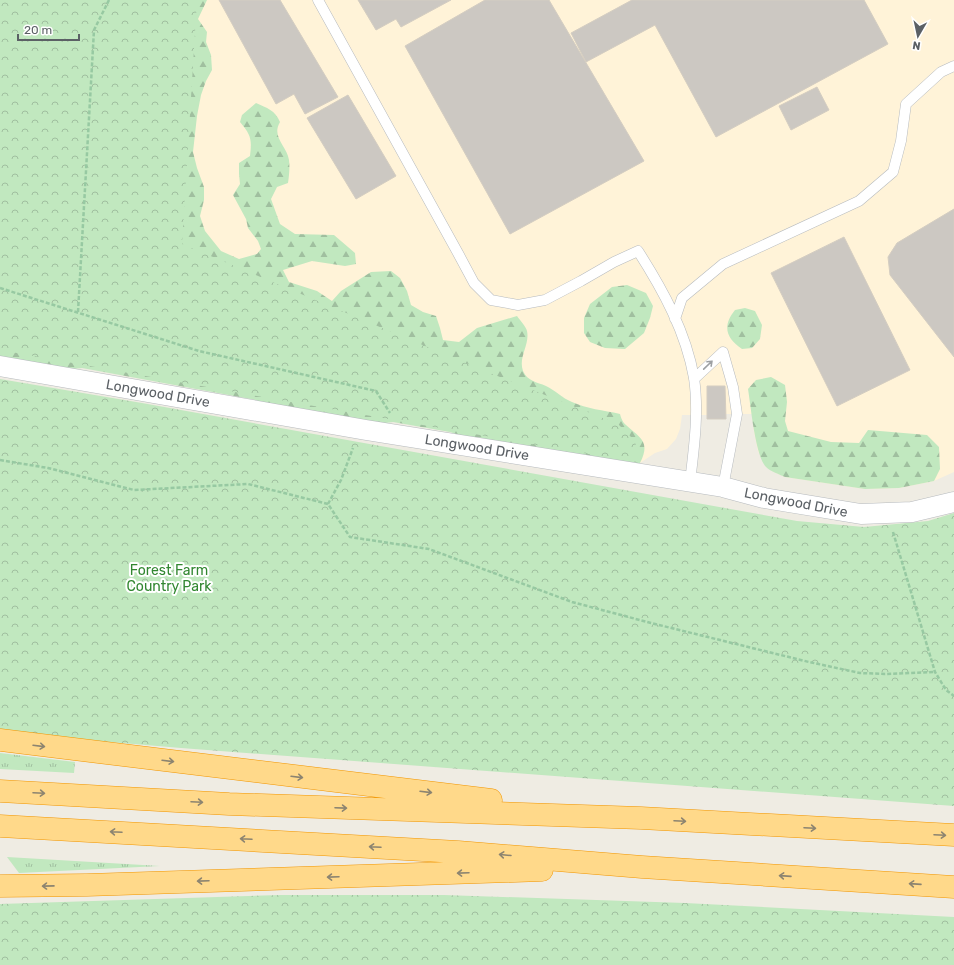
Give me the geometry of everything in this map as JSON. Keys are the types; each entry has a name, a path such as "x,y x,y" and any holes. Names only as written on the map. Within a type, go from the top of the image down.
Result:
{"highway":[{"path":"0,740 641,818"},
{"path":"0,791 229,804 641,818 954,835"},
{"path":"0,826 450,851 642,866 954,887"},
{"path":"0,886 87,886 642,866"}],"street":[{"name":"Longwood Drive","path":"0,366 366,430 723,487 764,498 844,512 861,514 912,512 954,502"}],"lane":[{"path":"318,0 460,255 474,283 491,300 518,305 545,300 614,262 638,251 656,278 685,340 694,379 696,414 690,482"},
{"path":"675,319 682,298 723,264 859,201 893,172 901,141 906,104 941,72 954,66"},
{"path":"694,379 723,352 737,414 723,487"}],"path":[{"path":"78,312 94,30 109,0"},
{"path":"0,288 199,351 376,391 404,435"},
{"path":"328,504 341,480 355,445 366,430"},
{"path":"0,460 48,468 134,490 248,484 328,504 350,537 429,549 572,602 809,662 860,673 885,674 935,672"},
{"path":"888,514 935,672 946,690 954,696"}],"shaded area":[{"path":"197,0 954,0 954,472 934,481 899,488 865,489 785,477 766,467 758,451 752,414 726,414 725,419 707,419 707,415 682,415 680,429 676,439 667,449 655,453 640,463 635,441 182,244"}],"green space":[{"path":"0,0 207,0 198,19 207,32 206,42 211,55 212,70 201,95 193,152 204,187 204,200 200,216 205,231 221,251 239,259 257,254 261,249 258,241 248,228 246,219 233,195 240,184 239,163 250,156 251,150 250,138 240,122 242,115 256,103 270,110 278,118 280,122 277,132 278,137 288,155 289,160 288,183 277,187 271,199 280,224 295,234 334,235 355,253 356,264 345,266 312,261 283,270 289,282 317,291 332,301 341,291 371,272 391,271 400,278 407,291 411,305 423,312 436,316 443,340 459,342 477,328 517,316 527,331 527,341 522,366 527,377 572,402 589,408 620,414 624,423 639,437 644,445 643,456 640,463 633,464 471,439 450,432 393,422 369,425 267,408 256,400 82,368 62,370 0,357"},
{"path":"0,0 197,0 182,244 480,369 618,424 635,441 640,463 0,350"},
{"path":"627,285 646,293 653,306 644,333 625,349 605,348 590,342 584,333 584,318 590,304 612,287"},
{"path":"745,308 755,311 762,325 760,339 752,348 742,349 732,341 729,336 727,326 728,321 735,310"},
{"path":"771,377 785,385 787,402 785,421 788,431 831,442 859,443 868,430 927,435 939,447 940,469 934,481 899,488 865,489 785,477 770,470 762,461 756,442 748,389 756,380"},
{"name":"Forest Farm Country Park","path":"0,379 142,403 797,521 864,527 928,521 954,513 954,806 181,748 27,735 0,731"},
{"path":"0,753 75,762 74,773 0,769"},
{"path":"7,857 160,866 19,873"},
{"path":"281,895 444,895 685,903 954,917 954,965 0,965 0,904"}],"building":[{"path":"219,0 280,0 338,97 305,114 294,94 276,104"},
{"path":"358,0 451,0 401,27 396,19 376,30"},
{"path":"485,0 549,0 644,161 510,234 405,46"},
{"path":"632,0 864,0 888,44 716,137 655,25 586,62 571,33"},
{"path":"817,87 829,110 791,130 779,106"},
{"path":"348,95 396,176 356,199 307,118"},
{"path":"954,209 954,357 890,275 888,257 897,243"},
{"path":"844,237 910,370 837,406 771,273"},
{"path":"707,386 725,386 726,419 707,419"}]}
